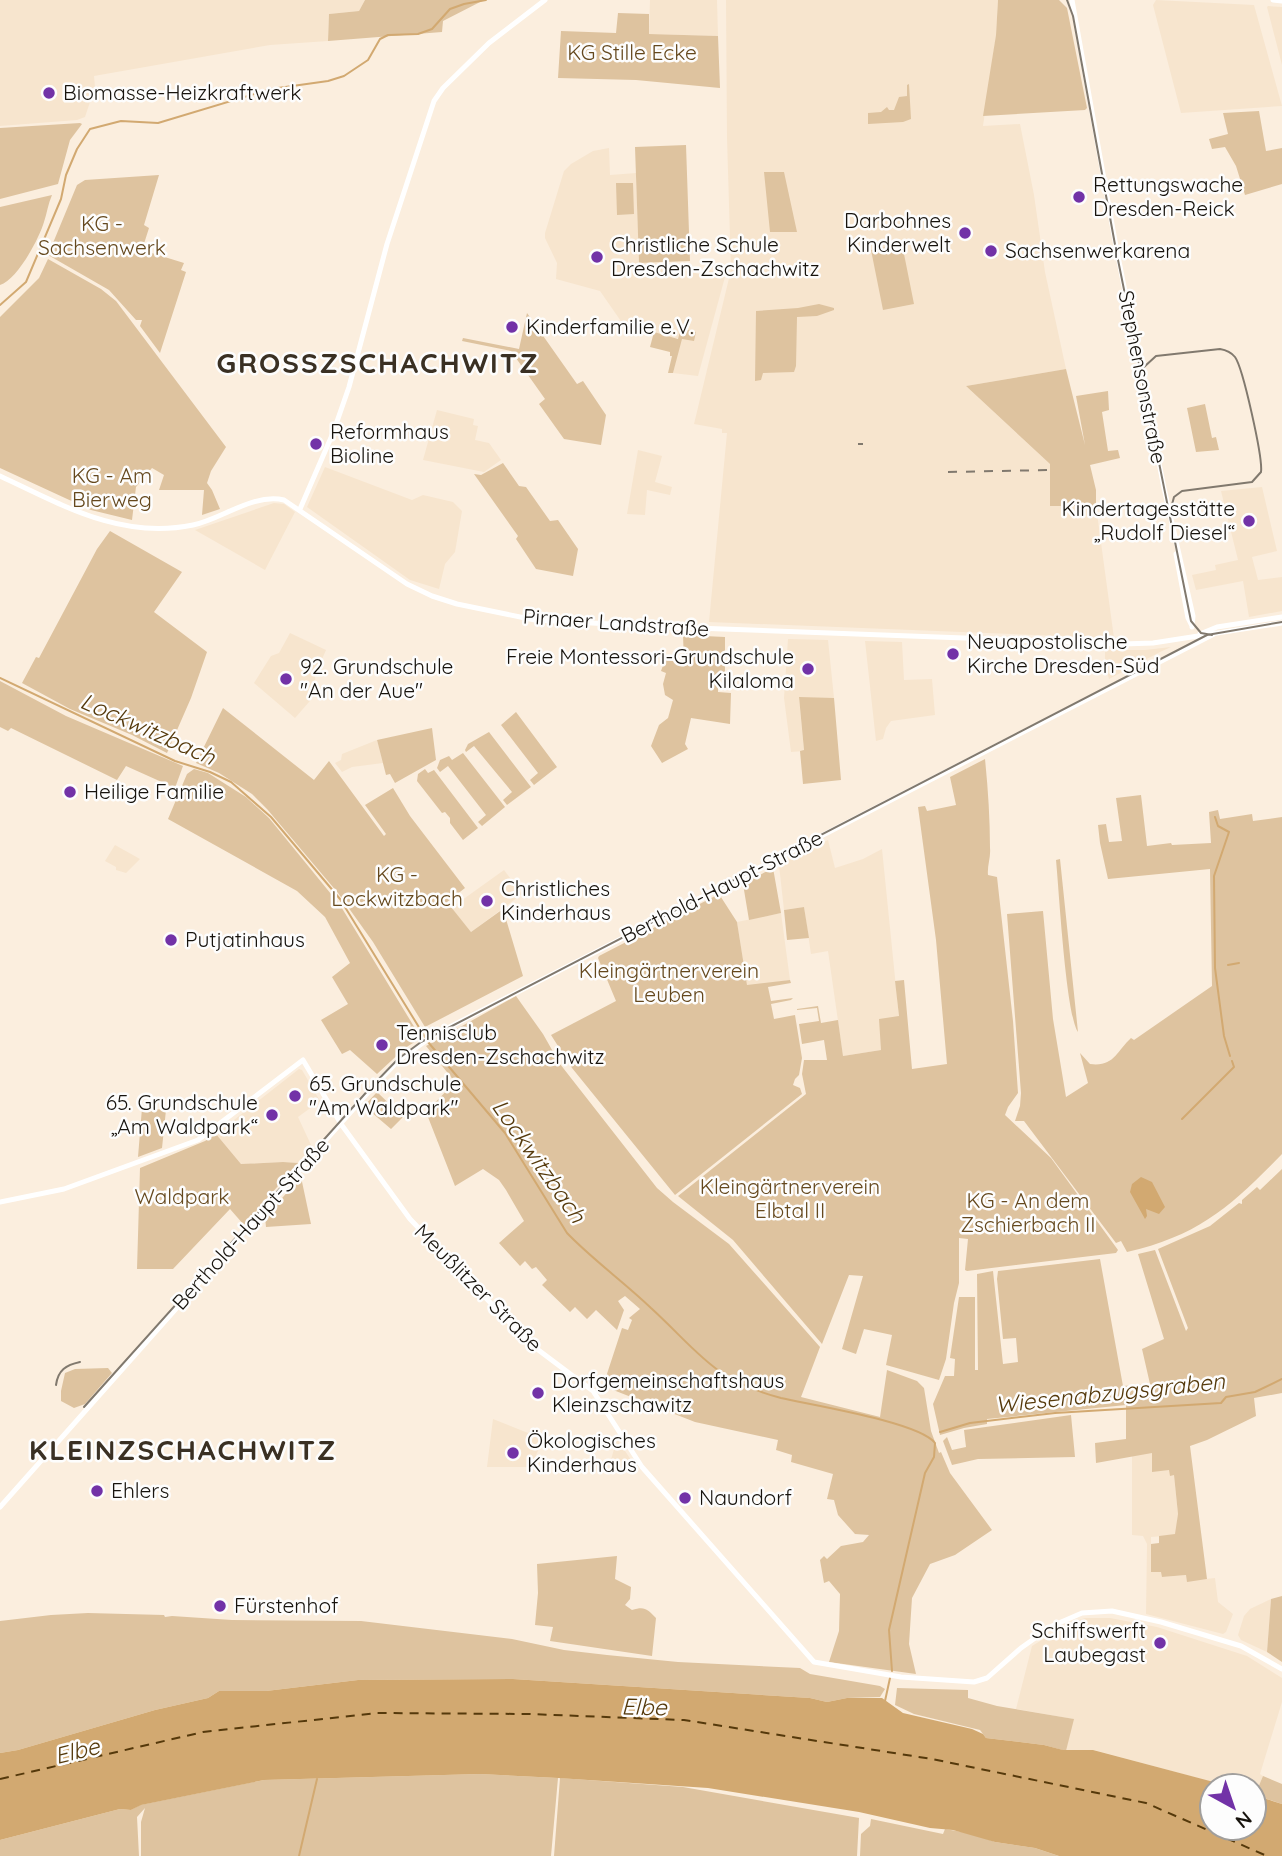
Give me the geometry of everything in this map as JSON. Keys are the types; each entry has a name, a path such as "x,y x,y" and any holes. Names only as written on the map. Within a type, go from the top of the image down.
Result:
{"street":[{"path":"300,509 331,438 349,387 390,235 434,101 443,88 489,43 545,0"},
{"name":"Stephensonstraße","path":"1072,0 1115,241 1193,616 1195,639"},
{"path":"1273,0 1282,1"},
{"name":"Pirnaer Landstraße","path":"0,476 96,520 121,525 191,525 266,498 284,500 422,592 457,604 535,620 1123,644 1195,639 1217,627 1282,617"},
{"name":"Berthold-Haupt-Straße","path":"0,1507 340,1123 390,1068 421,1043 1195,639 1282,623"},
{"name":"Meußlitzer Straße","path":"0,1202 64,1189 198,1140 303,1060 340,1123 416,1226 529,1343 593,1391 642,1467 808,1658 824,1666 898,1676 961,1682 979,1681 1052,1626 1070,1617 1093,1611 1112,1611 1138,1616 1246,1648 1282,1669"}],"shaded area":[{"path":"0,0 365,0 359,11 329,14 328,41 270,45 94,76 95,87 85,117 77,120 0,126"},
{"path":"650,0 717,0 718,36 649,34"},
{"path":"726,0 998,0 996,35 983,126 1020,124 1045,272 1066,369 966,386 1050,464 1050,506 1096,506 1114,638 709,622 727,433 722,433 722,429 694,424 731,270"},
{"path":"1156,0 1254,5 1282,106 1181,113 1153,5"},
{"path":"1267,7 1282,7 1282,65"},
{"name":"Christliche Schule Dresden-Zschachwitz","path":"609,148 610,175 636,173 639,263 654,263 707,276 709,270 719,272 718,275 725,277 698,376 673,373 681,339 625,327 600,291 556,279 557,263 545,233 564,171 593,151"},
{"path":"437,410 474,419 473,425 478,426 475,440 489,443 501,460 484,472 423,460"},
{"path":"638,450 662,456 655,482 672,487 670,495 647,490 645,515 627,514"},
{"path":"325,467 412,500 423,495 453,502 462,511 455,552 445,564 439,589 410,580 307,507"},
{"path":"1262,487 1277,551 1252,557 1258,580 1282,577 1282,611 1249,617 1243,581 1196,590 1192,575 1216,570 1215,565 1238,560 1221,491"},
{"path":"274,503 284,504 295,512 265,570 195,530"},
{"name":"92. Grundschule \"An der Aue\"","path":"290,633 326,650 315,675 316,694 295,718 254,683 271,656 279,653"},
{"name":"Freie Montessori-Grundschule Kilaloma","path":"788,639 828,640 834,698 799,698 804,751 791,752 784,698"},
{"path":"865,641 902,642 904,680 932,679 935,715 891,721 883,739 876,741"},
{"path":"1171,647 1160,652 1109,679 1105,650"},
{"path":"377,740 383,763 352,767 342,772 335,763 341,760 342,754"},
{"path":"828,840 835,868 863,859 882,849 899,1017 881,1050 843,1056 828,951 811,954 804,907 784,910 779,865"},
{"path":"115,845 140,859 126,873 116,870 116,867 105,861"},
{"name":"Christliches Kinderhaus","path":"504,870 522,894 471,932 451,908"},
{"path":"781,913 790,980 747,986 737,922"},
{"name":"65. Grundschule „Am Waldpark“","path":"299,1069 320,1101 298,1117 312,1147 298,1163 241,1164 216,1134"},
{"name":"Ökologisches Kinderhaus","path":"493,1419 543,1439 531,1467 487,1467"},
{"path":"617,1439 635,1466 634,1471 610,1463"},
{"path":"1153,1452 1174,1475 1178,1514 1176,1535 1151,1537 1151,1572 1162,1572 1162,1577 1187,1575 1188,1581 1215,1578 1218,1602 1233,1614 1223,1634 1146,1614 1147,1544 1143,1536 1132,1535 1132,1456"},
{"path":"1271,1599 1267,1652 1241,1640 1238,1635 1244,1616 1250,1609"},
{"path":"1085,1618 1110,1618 1157,1627 1247,1656 1282,1678 1282,1702 1261,1772 1198,1772 1198,1778 1094,1750 1066,1751 1073,1719 1016,1709 1032,1646 1068,1624"}],"green space":[{"path":"365,0 484,0 443,21 442,32 328,41 329,14 359,11"},
{"path":"998,0 1059,0 1067,8 1087,108 1085,110 983,116 996,35"},
{"name":"KG Stille Ecke","path":"618,13 649,14 649,34 718,36 720,88 636,80 558,78 561,31 616,33"},
{"path":"909,84 911,119 868,124 868,113 881,112 887,107 894,110 899,97 907,96"},
{"path":"1259,111 1266,151 1282,148 1282,184 1245,195 1236,166 1225,147 1212,149 1209,139 1228,134 1223,113"},
{"path":"82,124 70,140 58,184 0,199 0,128"},
{"path":"686,145 690,261 639,263 635,147"},
{"path":"764,172 784,172 797,232 770,232"},
{"name":"KG - Sachsenwerk","path":"159,175 144,225 149,228 142,250 184,263 181,270 186,272 160,353 140,326 142,320 136,320 109,290 48,255 77,185 85,180"},
{"path":"616,183 633,183 634,214 617,215"},
{"path":"52,195 32,248 20,267 7,282 0,285 0,207"},
{"path":"902,244 914,304 883,310 871,250"},
{"name":"KG - Am Bierweg","path":"48,259 101,289 116,301 226,447 207,483 220,509 202,515 204,490 159,490 164,475 152,468 136,487 132,520 91,510 0,468 0,317 39,278"},
{"path":"819,304 834,310 817,316 797,317 794,372 763,373 761,380 755,381 756,311"},
{"path":"527,313 577,384 583,381 606,415 601,445 564,439 539,404 545,399 511,351 462,341 463,338 519,349"},
{"path":"681,328 696,332 694,341 682,339 673,373 668,373 672,356 670,352 650,347 654,332 678,339"},
{"path":"1066,369 1085,445 1076,396 1108,391 1109,410 1102,412 1108,451 1118,450 1120,458 1090,465 1096,490 1096,506 1050,506 1050,464 966,386"},
{"path":"1205,404 1212,438 1216,437 1219,450 1196,452 1187,408"},
{"path":"503,463 519,486 526,487 550,521 558,520 578,549 573,576 536,569 516,539 518,536 474,474 481,475"},
{"path":"110,531 182,572 154,612 207,652 167,753 70,709 22,683 36,657 39,658 97,549"},
{"path":"683,635 725,637 725,674 718,674 718,692 731,693 730,724 691,718 685,744 688,749 662,763 651,746 659,725 668,718 673,700 665,695 663,684 666,673 661,671 665,660 684,662"},
{"path":"0,681 66,716 183,766 175,788 126,766 117,780 11,728 8,731 0,727"},
{"path":"799,697 834,698 841,780 803,784 800,751 804,750"},
{"name":"KG - Lockwitzbach","path":"223,708 314,780 329,761 384,836 386,834 365,805 393,788 410,816 465,888 447,902 471,932 503,909 523,976 425,1027 373,942 338,893 267,809 252,794 219,773 196,763"},
{"path":"516,712 557,767 534,785 530,780 538,773 501,725"},
{"path":"432,728 436,760 395,783 390,774 386,775 377,740"},
{"path":"489,732 531,787 507,805 503,800 512,792 474,746 466,752 465,750 468,744"},
{"path":"463,753 505,807 482,826 478,822 486,815 448,766 440,772 437,768 440,760 449,756 452,760"},
{"path":"985,759 990,826 988,875 997,877 1018,1093 1005,1115 1051,1158 1118,1250 1116,1253 967,1271 968,1239 959,1238 959,1283 946,1359 939,1380 886,1365 892,1335 864,1329 856,1354 842,1349 863,1276 849,1275 822,1344 733,1240 678,1196 806,1094 802,1074 804,1060 827,1060 824,1040 802,1044 799,1024 819,1021 817,1008 797,1009 818,1006 821,1023 838,1020 843,1056 881,1050 879,1019 899,1016 895,981 904,980 912,1069 947,1064 936,940 918,807 925,806 927,811 956,805 950,777"},
{"path":"194,769 208,773 246,797 269,818 340,905 421,1038 405,1048 377,1074 350,1050 342,1054 321,1020 348,1004 332,977 350,963 325,917 297,891 168,819 187,774"},
{"path":"425,769 428,773 434,770 478,828 463,840 450,823 450,818 445,812 442,813 417,781 418,774"},
{"path":"1141,795 1147,846 1211,843 1209,812 1218,810 1220,819 1252,814 1253,821 1282,817 1282,1154 1247,1189 1213,1216 1175,1237 1127,1252 1121,1241 1116,1243 1024,1121 1015,1121 1021,1093 1007,914 1043,911 1053,1019 1066,1097 1088,1083 1080,1053 1090,1064 1110,1061 1131,1038 1134,1040 1212,986 1210,869 1108,879 1098,825 1106,824 1109,842 1122,841 1116,798"},
{"path":"1060,859 1078,1032 1070,1002 1064,951 1056,860"},
{"path":"773,868 781,913 749,920 743,884"},
{"name":"Kleingärtnerverein Leuben","path":"719,894 737,922 747,985 790,980 791,983 768,987 771,1001 793,998 771,1004 774,1019 795,1015 802,1058 799,1075 793,1085 800,1088 802,1094 675,1195 572,1068 551,1035 616,1001 599,956"},
{"path":"804,907 809,938 787,940 784,910"},
{"path":"516,996 560,1064 657,1188 729,1244 820,1347 801,1397 880,1417 887,1370 917,1381 924,1388 931,1431 939,1453 941,1452 950,1473 992,1530 955,1555 930,1564 912,1598 909,1644 916,1674 829,1662 839,1631 840,1594 829,1581 824,1583 820,1560 824,1556 827,1559 841,1546 863,1542 869,1535 855,1534 838,1515 834,1500 827,1499 833,1474 791,1462 792,1455 776,1450 778,1440 695,1422 603,1386 622,1328 628,1330 632,1320 629,1318 640,1309 625,1296 618,1301 624,1310 617,1330 596,1310 587,1319 575,1307 570,1312 542,1285 547,1280 536,1267 532,1269 525,1261 520,1266 499,1243 524,1221 499,1180 483,1169 455,1186 426,1112 455,1082 426,1046"},
{"path":"377,1092 403,1117 391,1129 364,1106"},
{"path":"142,1108 166,1110 162,1148 138,1157"},
{"name":"Waldpark","path":"216,1134 241,1164 298,1163 244,1225 230,1209 173,1269 137,1269 140,1168"},
{"path":"1282,1169 1282,1393 1254,1398 1256,1416 1190,1446 1207,1579 1187,1582 1186,1575 1162,1577 1161,1572 1151,1572 1151,1544 1159,1543 1159,1536 1175,1534 1178,1514 1174,1475 1170,1476 1169,1470 1152,1472 1152,1453 1096,1463 1095,1443 1126,1439 1126,1405 987,1419 987,1424 940,1435 933,1404 945,1376 954,1376 955,1359 950,1358 959,1297 975,1297 975,1370 978,1370 977,1274 993,1271 1003,1364 1018,1362 1016,1338 1003,1339 998,1271 1100,1259 1123,1386 1150,1384 1142,1349 1164,1339 1138,1254 1155,1250 1186,1331 1188,1328 1158,1249 1210,1226 1239,1203 1242,1204 1242,1200 1257,1187 1260,1190"},
{"path":"301,1177 311,1224 266,1227 265,1217"},
{"path":"108,1368 112,1373 85,1404 74,1408 61,1401 65,1373 75,1369"},
{"path":"1071,1415 1075,1457 978,1459 952,1465 943,1441 947,1437 952,1450 966,1447 964,1430"},
{"path":"617,1556 615,1579 631,1587 630,1599 625,1605 632,1610 646,1609 656,1618 652,1656 550,1641 553,1627 535,1625 537,1564"},
{"path":"1282,1596 1282,1662 1267,1652 1271,1599"},
{"path":"88,1613 232,1620 361,1621 512,1639 564,1650 607,1655 678,1662 800,1668 810,1674 885,1689 880,1697 847,1698 827,1702 810,1698 513,1679 358,1680 266,1691 219,1691 208,1698 0,1753 0,1621"},
{"path":"897,1688 968,1690 968,1698 997,1706 1074,1719 1066,1751 1044,1745 986,1738 980,1730 914,1714 895,1705"},
{"path":"480,1774 558,1778 551,1856 141,1856 141,1822 145,1808 137,1817 139,1856 0,1856 0,1840 120,1809 131,1810 140,1805 264,1780"},
{"path":"560,1778 683,1787 865,1819 859,1818 857,1856 554,1856"},
{"path":"1268,1778 1282,1784 1282,1804 1268,1799"},
{"path":"871,1819 943,1834 945,1829 974,1834 995,1842 1035,1848 1059,1856 860,1856 861,1834 870,1826"}],"water":[{"path":"1141,1177 1152,1182 1165,1207 1159,1214 1146,1209 1145,1219 1130,1192 1132,1184"},
{"name":"Elbe","path":"513,1679 810,1698 827,1702 847,1698 882,1698 903,1713 972,1729 986,1738 1063,1750 1093,1750 1198,1778 1198,1842 1268,1842 1268,1800 1282,1804 1282,1856 1059,1856 953,1830 708,1788 480,1774 264,1780 141,1805 131,1810 120,1809 0,1840 0,1753 208,1698 219,1691 266,1691 358,1680"}],"waterway":[{"name":"Lockwitzbach","path":"0,305 26,282 61,199 66,175 77,149 90,129 121,121 158,123 271,89 328,81 344,76 368,60 380,39 388,35 418,34 432,29 450,9 486,0"},
{"name":"Lockwitzbach","path":"0,678 175,761 231,782 271,817 340,899 425,1037"},
{"path":"1215,817 1218,826 1229,832 1214,876 1215,968 1224,1036 1230,1056"},
{"path":"1228,965 1239,963"},
{"name":"Lockwitzbach","path":"428,1042 505,1133 567,1233 709,1363 739,1383 758,1391 887,1421 925,1435 935,1443 934,1457 925,1473 889,1630 892,1671"},
{"path":"1182,1119 1234,1067 1232,1061"},
{"name":"Wiesenabzugsgraben","path":"940,1432 970,1423 1055,1413 1221,1403 1226,1397 1255,1392 1282,1379"},
{"name":"Lockwitzbach","path":"885,1701 890,1678"},
{"path":"299,1856 317,1779"}],"ferry route":[{"path":"0,1779 203,1732 377,1713 528,1714 684,1720 932,1759 1146,1803 1267,1856"}],"tram line":[{"path":"1067,0 1073,16 1116,250 1191,621 1201,633 1212,635"},
{"path":"1142,379 1144,367 1156,356 1220,349 1228,352 1235,357 1238,365 1256,432 1261,472 1252,482 1182,491 1174,497 1170,512"},
{"path":"84,1407 371,1087 398,1059 421,1042 1207,635 1282,622"},
{"path":"56,1385 64,1369 80,1362"}],"railway":[{"path":"858,444 863,444"},
{"path":"948,472 1049,470"}],"place":[{"name":"Biomasse-Heizkraftwerk","path":"49,93"},
{"name":"Rettungswache Dresden-Reick","path":"1079,197"},
{"name":"Darbohnes Kinderwelt","path":"965,233"},
{"name":"Sachsenwerkarena","path":"991,251"},
{"name":"Christliche Schule Dresden-Zschachwitz","path":"597,257"},
{"name":"Kinderfamilie e.V.","path":"512,327"},
{"name":"Reformhaus Bioline","path":"316,444"},
{"name":"Kindertagesstätte „Rudolf Diesel“","path":"1249,521"},
{"name":"Neuapostolische Kirche Dresden-Süd","path":"953,654"},
{"name":"Freie Montessori-Grundschule Kilaloma","path":"808,669"},
{"name":"92. Grundschule \"An der Aue\"","path":"286,679"},
{"name":"Heilige Familie","path":"70,792"},
{"name":"Christliches Kinderhaus","path":"487,901"},
{"name":"Putjatinhaus","path":"171,940"},
{"name":"Tennisclub Dresden-Zschachwitz","path":"382,1045"},
{"name":"65. Grundschule \"Am Waldpark\"","path":"295,1096"},
{"name":"65. Grundschule „Am Waldpark“","path":"272,1115"},
{"name":"Dorfgemeinschaftshaus Kleinzschawitz","path":"538,1393"},
{"name":"Ökologisches Kinderhaus","path":"513,1453"},
{"name":"Ehlers","path":"97,1491"},
{"name":"Naundorf","path":"685,1498"},
{"name":"Fürstenhof","path":"220,1606"},
{"name":"Schiffswerft Laubegast","path":"1160,1643"}],"district":[{"name":"GROSSZSCHACHWITZ","path":"378,363"},
{"name":"KLEINZSCHACHWITZ","path":"183,1450"}],"park label":[{"name":"Kleingärtnerverein Elbtal II","path":"790,1199"},
{"name":"KG - An dem Zschierbach II","path":"1028,1213"}]}
